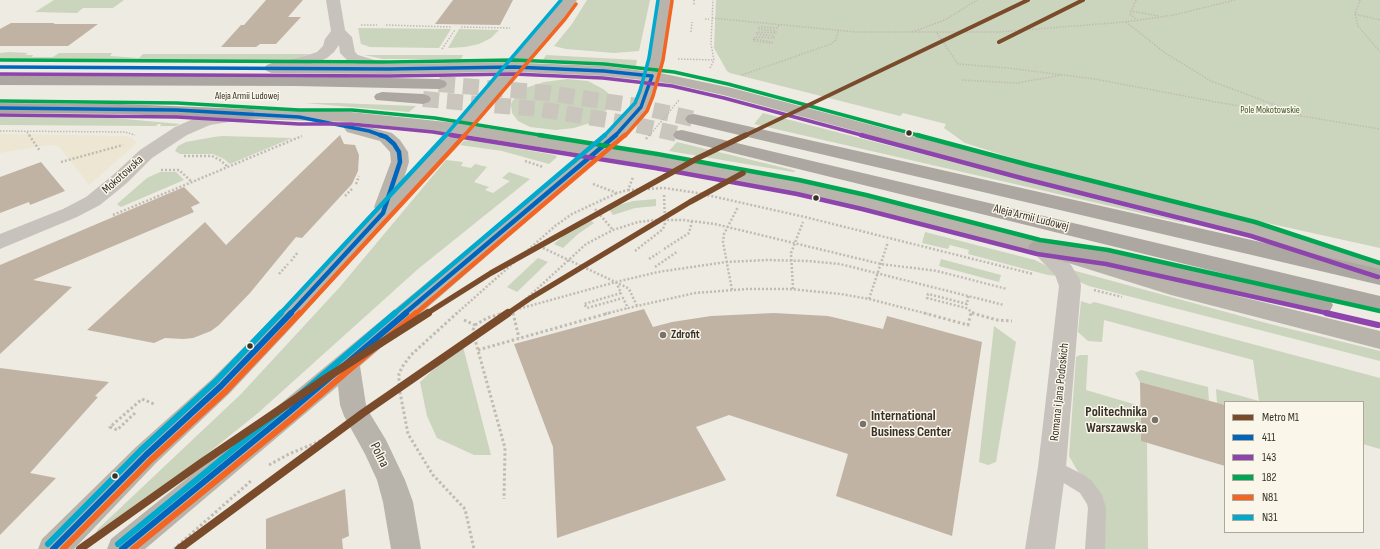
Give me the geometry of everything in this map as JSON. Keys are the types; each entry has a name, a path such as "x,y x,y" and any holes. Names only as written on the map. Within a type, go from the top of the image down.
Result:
{"main road":[{"path":"53,549 146,455 237,369 281,324 460,129 560,14 570,0"},
{"path":"122,549 347,363 615,136 640,107 652,76 665,0"},
{"path":"0,67 389,69 514,67 604,71 652,76 694,83 726,91 1034,174 1253,229 1380,270"},
{"name":"Aleja Armii Ludowej","path":"0,80 295,81 439,84"},
{"name":"Aleja Armii Ludowej","path":"0,94 354,96 423,99"},
{"path":"0,108 135,109 299,117 351,117 408,122 460,129 597,152 798,187 864,202 1039,247 1171,287 1380,340"},
{"path":"299,117 369,131 386,137 394,144 399,152 400,162 383,213"},
{"name":"Aleja Armii Ludowej","path":"694,119 1380,277"},
{"name":"Aleja Armii Ludowej","path":"682,134 1380,304"},
{"path":"1039,247 1107,257 1380,318"},
{"name":"Polna","path":"347,363 353,405 357,416 376,448 391,480 398,502 406,549"}],"street":[{"path":"333,0 338,32 345,37 348,53 353,58 389,69"},
{"path":"272,68 307,61 322,55 330,47 332,39 338,32"},
{"name":"Mokotowska","path":"0,242 70,213 93,201 120,179 146,154 180,131 206,120 247,114"},
{"name":"Romana i Jana Podoskich","path":"1039,247 1063,270 1069,280 1070,286 1052,468 1041,540"}],"lane":[{"path":"1052,468 1066,474 1082,484 1095,501 1097,508 1095,549"}],"path":[{"path":"694,0 694,5"},
{"path":"706,72 713,65 714,60 711,44 710,19 713,0"},
{"path":"909,33 944,20 978,0"},
{"path":"1136,0 1130,11 1131,16 1138,20"},
{"path":"705,19 838,31 909,33 1019,31 1125,22 1163,17 1235,0"},
{"path":"1360,0 1355,14 1361,31 1380,52"},
{"path":"1130,11 1163,17"},
{"path":"1355,14 1380,20"},
{"path":"691,32 692,22"},
{"path":"1125,22 1165,53 1211,80 1248,96 1308,117"},
{"path":"760,23 753,41 762,43 772,43 779,25"},
{"path":"360,25 377,25"},
{"path":"386,25 452,27"},
{"path":"461,27 510,28"},
{"path":"759,28 777,28"},
{"path":"759,28 776,32"},
{"path":"442,50 455,30"},
{"path":"740,75 831,44 836,40 838,31"},
{"path":"757,33 776,32"},
{"path":"757,33 774,37"},
{"path":"937,33 958,64 1095,79 1216,102 1380,129"},
{"path":"755,38 774,37"},
{"path":"681,59 714,60"},
{"path":"962,80 1016,83 1065,75"},
{"path":"642,143 681,97"},
{"path":"0,131 125,132 137,135"},
{"path":"26,132 40,151"},
{"path":"112,215 302,136"},
{"path":"61,162 125,144"},
{"path":"178,156 212,156 220,160 228,167"},
{"path":"158,170 179,170 192,182"},
{"path":"628,190 635,170"},
{"path":"356,184 359,176"},
{"path":"594,184 617,193"},
{"path":"474,549 465,509 433,475 408,434 399,387 399,374 402,367 411,355 549,232 572,214 617,193 628,190 664,188 698,192 1035,274"},
{"path":"346,196 352,189"},
{"path":"635,251 663,229 665,219 664,194"},
{"path":"732,290 723,242 728,227 738,207"},
{"path":"595,209 613,230"},
{"path":"520,338 513,318 513,311 594,238 638,222 665,219 692,221 728,227 881,264 937,271 1007,289"},
{"path":"664,249 689,233 692,221"},
{"path":"793,289 791,253 803,222"},
{"path":"869,299 888,242"},
{"path":"542,248 569,259 629,289 637,306"},
{"path":"655,267 678,251"},
{"path":"291,260 298,252"},
{"path":"649,259 660,252"},
{"path":"504,499 505,448 473,330 475,325 487,318 616,282 658,272 726,262 792,260 826,262 878,273 1004,305"},
{"path":"279,274 288,264"},
{"path":"616,282 621,293 584,304 587,308 623,298 628,308"},
{"path":"478,350 628,308 695,293 732,290 793,289 841,294 869,299 968,325 971,313"},
{"path":"968,296 967,304 928,294 927,298 966,308 971,313 997,320 1012,321"},
{"path":"464,320 475,325"},
{"path":"378,401 399,387"},
{"path":"135,413 117,430 110,427 142,399 154,404"},
{"path":"266,468 278,460 318,442 339,429"},
{"path":"174,549 256,476"}],"green space":[{"path":"54,0 124,0 113,8 83,8 77,13 35,12"},
{"path":"587,0 650,0 639,51 614,53 566,49 554,46 572,24"},
{"name":"Pole Mokotowskie","path":"716,0 1380,0 1380,248 1231,215 1038,166 965,143 944,128 946,124 903,113 900,116 730,73 727,71 714,48"},
{"path":"358,28 451,29 439,48 370,47 361,44"},
{"path":"459,29 499,30 491,38 479,44 448,48"},
{"path":"0,53 28,53 25,55 33,55 32,57 53,57 59,53 112,53 110,56 139,58 143,54 311,54 285,61 272,62 0,61"},
{"path":"364,55 463,55 461,59 383,59"},
{"path":"546,55 637,60 636,66 543,60"},
{"path":"567,79 588,81 607,92 610,103 606,111 590,123 574,128 556,130 530,127 518,121 512,113 511,104 513,100 525,88 544,82"},
{"path":"305,103 337,103 416,106 409,112"},
{"path":"763,113 1184,222 1184,223 754,124"},
{"path":"0,116 92,116 180,124 175,126 160,126 161,124 156,126 0,125"},
{"path":"214,137 292,138 230,164 224,159 213,154 180,154 175,151 178,146 186,142"},
{"path":"469,140 555,155 557,157 549,164 502,151 460,145 464,141"},
{"path":"677,142 796,171 793,172 669,151"},
{"path":"446,160 463,162 461,166 471,168 475,164 487,167 474,182 489,187 485,190 493,193 510,181 502,178 509,172 530,179 418,269 258,413 111,531 104,535 96,536 95,534 98,529 241,394 339,288"},
{"path":"160,172 176,172 184,180 121,207 117,204 147,178"},
{"path":"656,199 656,206 635,208 613,215 608,208 633,201"},
{"path":"587,218 594,223 578,234 563,248 554,244 572,228"},
{"path":"925,232 1035,260 1045,265 1058,276 1048,275 968,254 969,250 950,245 948,249 922,243"},
{"path":"538,258 548,262 517,292 507,287"},
{"path":"941,259 1001,275 999,282 939,266"},
{"path":"1072,270 1270,324 1380,351 1380,361 1089,286 1080,282"},
{"path":"1081,301 1090,304 1094,302 1380,378 1380,449 1364,444 1364,401 1259,401 1253,360 1104,320 1102,342 1088,341 1078,332"},
{"path":"994,326 1016,342 996,462 988,465 979,462"},
{"path":"462,343 491,455 474,455 437,438 427,416 420,382"},
{"path":"1080,355 1088,355 1086,390 1140,406 1141,440 1147,443 1148,549 1104,549 1082,476 1069,456 1076,357"},
{"path":"1141,370 1208,387 1209,401 1140,382 1135,373"},
{"path":"1216,389 1259,401 1224,401 1224,405 1217,403"}],"shaded area":[{"path":"0,134 126,136 135,140 136,144 89,185 59,146 48,145 0,153"}],"building":[{"path":"266,0 303,0 288,17 301,17 276,44 260,44 256,47 221,47 241,25 244,25"},
{"path":"453,0 513,0 500,25 435,24"},
{"path":"11,23 98,24 68,46 0,46 0,29"},
{"path":"340,135 344,144 355,145 359,155 358,171 352,184 302,238 296,237 250,293 219,325 211,331 193,338 165,338 154,343 87,330 205,222 226,245"},
{"path":"41,162 65,191 30,205 29,202 0,213 0,177"},
{"path":"184,187 200,203 191,207 194,212 33,280 72,287 0,354 0,265"},
{"name":"International Business Center","path":"644,309 653,327 672,322 711,316 774,313 828,316 883,329 887,316 982,342 952,536 836,496 848,454 729,415 696,427 726,480 557,538 553,447 514,344"},
{"path":"0,368 109,382 95,396 98,397 30,473 56,478 0,535"},
{"path":"1140,382 1224,405 1224,466 1141,441"},
{"path":"345,489 349,536 342,539 343,549 266,549 266,519"}],"tunnel":[{"path":"439,84 547,93 631,105 694,119"},
{"path":"423,99 539,109 637,125 682,135"}],"metro line":[{"name":"M1","path":"80,549 201,463 326,378 491,273 698,158 1028,0"},
{"name":"M1","path":"999,42 1083,0"},
{"name":"M1","path":"179,549 363,413 529,299 690,202 743,173"}],"transit line":[{"name":"N31","path":"48,544 141,450 216,381 276,319 441,141 561,0"},
{"name":"N31","path":"118,544 284,408 610,131 635,103 640,91 649,58 658,0"},
{"name":"N81","path":"133,549 293,418 620,141 647,111 653,96 663,60 672,1"},
{"name":"N81","path":"63,549 151,460 226,391 286,329 451,151 565,19 576,4"},
{"name":"182","path":"0,60 389,62 514,60 604,64 674,72 728,84 1029,165 1255,222 1380,263"},
{"name":"411","path":"0,67 389,69 514,67 604,71 652,76"},
{"name":"143","path":"0,74 389,76 514,74 603,78 672,86 724,98 1025,179 1251,236 1378,277"},
{"name":"411","path":"122,549 288,413 615,136 641,107 652,76"},
{"name":"182","path":"0,101 177,103 299,110 352,110 435,118 657,154 799,180 866,195 1040,240 1108,250 1380,311"},
{"name":"411","path":"0,108 177,110 299,117 369,131 386,137 394,144 399,152 400,162 383,213 281,324 221,386 146,455 53,549"},
{"name":"143","path":"0,115 177,117 299,124 351,124 433,132 655,168 797,194 862,209 1037,254 1106,264 1378,325"}],"place":[{"name":"Zdrofit","path":"663,335"},
{"name":"Politechnika Warszawska","path":"1155,420"},
{"name":"International Business Center","path":"863,424"}]}
